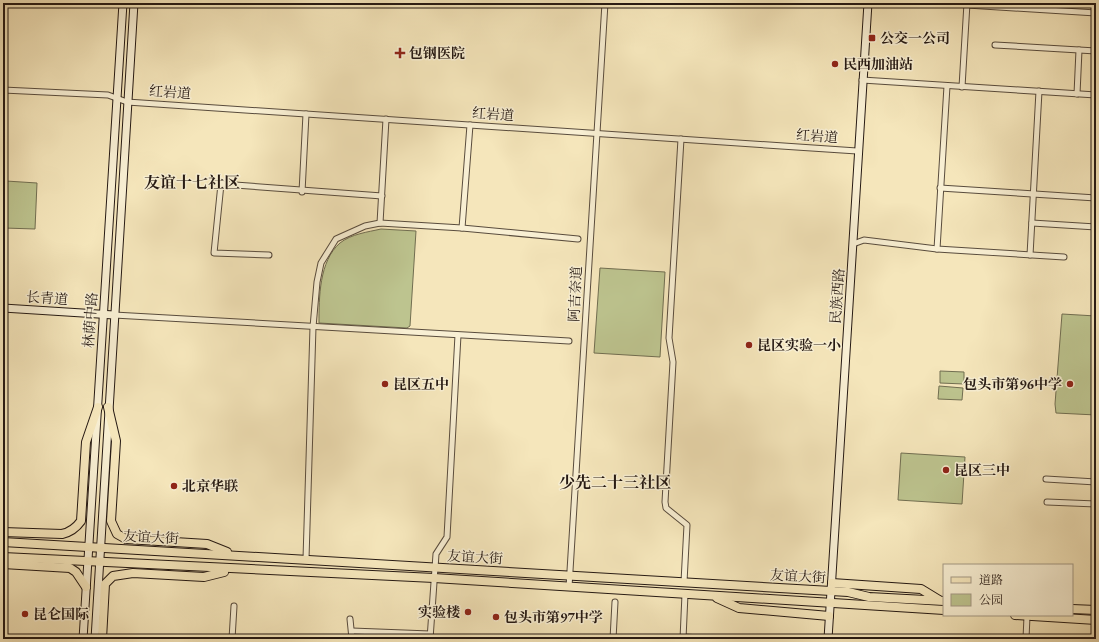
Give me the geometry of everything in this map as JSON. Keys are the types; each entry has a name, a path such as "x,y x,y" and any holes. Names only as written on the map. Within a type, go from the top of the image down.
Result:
{"main road":[{"name":"林荫中路","path":"83,639 123,3"},
{"name":"林荫中路","path":"95,639 108,406 134,3"},
{"name":"民族西路","path":"828,639 868,3"},
{"name":"长青道","path":"3,308 114,315"},
{"path":"108,406 116,441 111,521 117,534 126,539 207,544 233,555"},
{"path":"3,532 62,534 72,531 78,526 81,521 86,442 98,407"},
{"name":"友谊大街","path":"3,542 796,589 831,587 848,592 868,601 943,610"},
{"name":"友谊大街","path":"3,557 434,578 830,603 868,601 942,601"},
{"path":"3,564 70,568 76,572 86,586"},
{"path":"102,639 106,584 113,576 133,573 204,577 233,569"},
{"path":"831,587 921,589 942,601"},
{"path":"795,601 796,589"},
{"path":"713,596 739,608 830,616"},
{"path":"1073,609 1096,610"},
{"path":"1027,616 1096,620"}],"street":[{"name":"阿吉奈道","path":"569,586 604,3"},
{"path":"962,87 967,4 1096,13"},
{"path":"995,45 1096,51"},
{"path":"1077,94 1079,50"},
{"path":"862,80 1096,95"},
{"path":"937,249 947,86"},
{"name":"红岩道","path":"3,90 108,95 127,102 858,151"},
{"path":"1030,255 1039,91"},
{"path":"302,192 306,114"},
{"path":"380,223 386,119"},
{"path":"462,228 470,125"},
{"path":"681,139 669,338 673,362 665,502 666,508 686,525 684,582"},
{"path":"269,255 214,253 221,184 302,192 382,196"},
{"path":"940,188 1096,198"},
{"path":"306,559 314,326 317,282 321,263 336,239 365,226 380,223 462,228 578,239"},
{"path":"1032,223 1096,227"},
{"path":"853,244 864,240 937,249 1064,257"},
{"path":"114,315 569,341"},
{"path":"352,631 430,636 436,554 447,537 458,334"},
{"path":"1046,479 1096,482"},
{"path":"1047,502 1096,504"},
{"path":"685,594 683,638 720,639"},
{"path":"613,639 615,602"},
{"path":"232,639 234,606"},
{"path":"1026,639 1027,616"},
{"path":"350,619 352,639"}],"green space":[{"path":"6,181 37,183 35,229 4,228"},
{"path":"381,229 416,231 410,326 407,328 319,323 319,302 322,280 324,270 333,251 340,243 349,237"},
{"path":"600,268 665,272 660,357 594,353"},
{"path":"1062,314 1096,316 1096,415 1056,413 1055,404"},
{"path":"940,371 964,372 964,384 940,383"},
{"path":"939,386 963,388 962,400 938,399"},
{"path":"901,453 965,457 962,504 898,500"}],"place":[{"name":"公交一公司","path":"872,38"},
{"name":"包钢医院","path":"400,53"},
{"name":"民西加油站","path":"835,64"},
{"name":"昆区实验一小","path":"749,345"},
{"name":"昆区五中","path":"385,384"},
{"name":"包头市第96中学","path":"1070,384"},
{"name":"昆区三中","path":"946,470"},
{"name":"北京华联","path":"174,486"},
{"name":"实验楼","path":"468,612"},
{"name":"昆仑国际","path":"25,614"},
{"name":"包头市第97中学","path":"496,617"}],"district":[{"name":"友谊十七社区","path":"192,182"},
{"name":"少先二十三社区","path":"615,482"}]}
